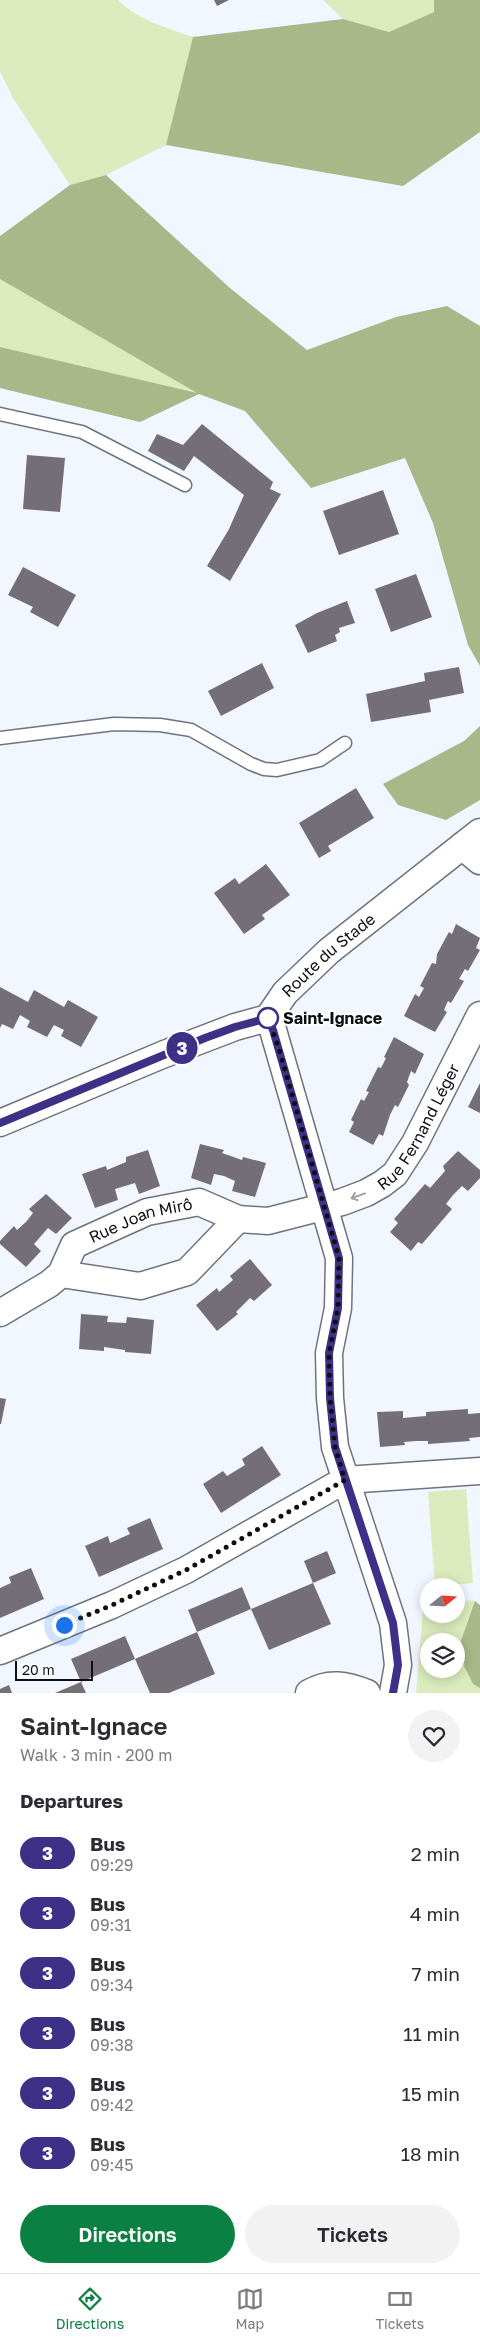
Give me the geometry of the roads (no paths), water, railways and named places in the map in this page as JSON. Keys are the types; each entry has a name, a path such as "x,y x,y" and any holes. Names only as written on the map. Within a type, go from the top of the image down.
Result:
{"street":[{"name":"Route du Stade","path":"268,1018 285,993 329,951 474,846"},
{"name":"Rue Fernand Léger","path":"325,1206 366,1193 395,1174 415,1143 480,1015"},
{"path":"0,1123 196,1042 235,1027 268,1018 276,1039 339,1258 338,1308 329,1353 335,1447 393,1623 398,1665 393,1693"},
{"name":"Rue Joan Mirô","path":"0,1313 49,1284 61,1274 74,1245 146,1212 200,1202 238,1219 268,1221 325,1206"},
{"path":"61,1274 140,1286 187,1272 238,1219"},
{"path":"0,1651 112,1605 186,1570 345,1480 480,1470"},
{"path":"309,1693 333,1684 352,1687 367,1693"}],"lane":[{"path":"0,414 82,432 185,485"},
{"path":"0,738 114,724 160,726 191,730 250,764 264,769 277,770 320,760 345,743"}],"place":[{"name":"Saint-Ignace","path":"268,1018"}]}
